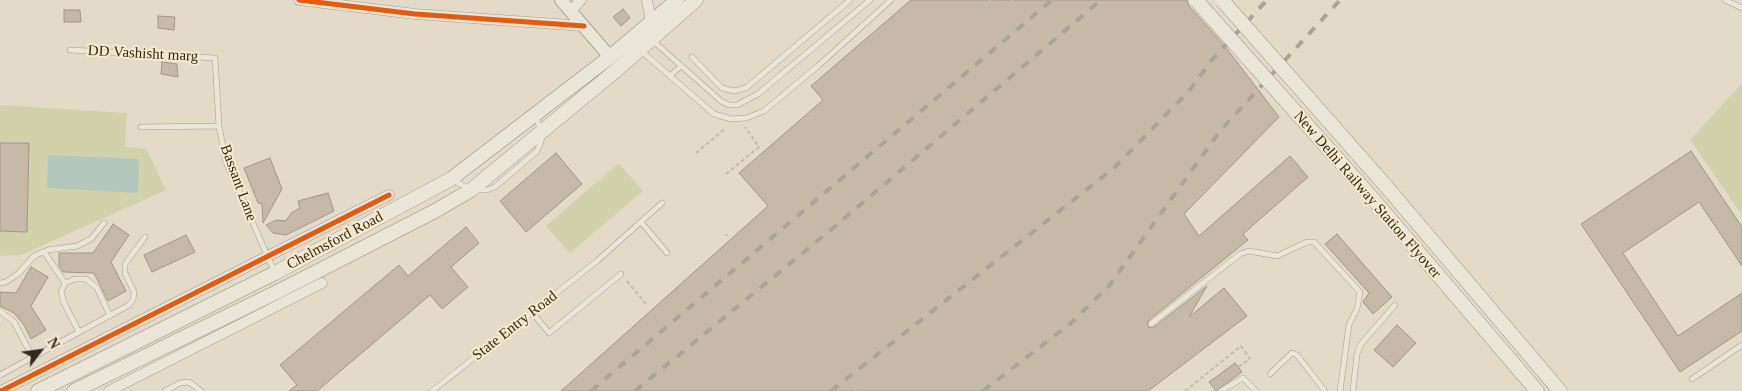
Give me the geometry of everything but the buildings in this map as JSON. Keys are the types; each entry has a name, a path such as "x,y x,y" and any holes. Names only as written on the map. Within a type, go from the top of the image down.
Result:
{"main road":[{"path":"615,63 636,45 651,23 676,0"},
{"path":"636,45 652,39 696,0"},
{"name":"New Delhi Railway Station Flyover","path":"1196,0 1374,200 1537,391"},
{"name":"New Delhi Railway Station Flyover","path":"1222,0 1385,185 1560,391"},
{"name":"Chelmsford Road","path":"38,391 275,273 451,179 535,114 615,63"},
{"name":"Chelmsford Road","path":"74,391 281,290 435,211 471,190 542,134 615,63"}],"street":[{"path":"298,0 415,14 584,26"},
{"path":"561,0 615,63"},
{"path":"571,11 581,0"},
{"path":"647,0 651,23"},
{"path":"1,391 389,195"},
{"path":"109,391 322,283"}],"lane":[{"path":"692,57 722,88 734,91 746,88 850,0"},
{"path":"652,39 721,101 729,105 737,105 758,94 870,0"},
{"path":"636,45 714,114 736,119 757,115 818,66 891,0"},
{"path":"1725,0 1742,8"},
{"name":"DD Vashisht marg","path":"70,50 215,58"},
{"name":"Bassant Lane","path":"215,58 218,126 226,162 275,273"},
{"path":"670,76 681,66"},
{"path":"535,114 542,134"},
{"path":"141,127 218,126"},
{"path":"451,179 471,190"},
{"name":"State Entry Road","path":"432,391 597,260 662,203"},
{"path":"641,222 667,253"},
{"path":"0,283 6,282 34,256 44,252 77,246 91,239 104,223"},
{"path":"0,375 129,305 133,300 134,292 125,273 125,264 144,237"},
{"path":"1151,324 1240,254 1250,251 1278,256 1307,242 1314,242 1360,292 1357,309 1349,325 1340,391"},
{"path":"44,252 65,283"},
{"path":"532,312 549,333 620,274"},
{"path":"79,332 64,303 61,292 65,283 75,279 86,280 97,288 110,316"},
{"path":"1353,391 1357,354 1361,344 1395,305"},
{"path":"0,311 14,322 33,358"},
{"path":"1692,379 1742,345"},
{"path":"1270,374 1292,353 1297,355 1325,391"},
{"path":"1221,391 1243,378 1256,391"},
{"path":"165,391 180,383 189,382 201,391"}],"path":[{"path":"990,0 979,10 996,14"},
{"path":"681,287 795,192 1013,0"},
{"path":"956,30 961,46"},
{"path":"1024,30 1038,46"},
{"path":"877,121 836,76 884,35 923,80"},
{"path":"1048,62 1066,86"},
{"path":"971,74 984,92"},
{"path":"1083,101 1096,118"},
{"path":"998,105 1016,127"},
{"path":"726,174 759,147 743,124"},
{"path":"696,153 728,126"},
{"path":"1028,145 1041,161"},
{"path":"783,178 795,192"},
{"path":"1097,220 1126,198"},
{"path":"815,207 830,225"},
{"path":"1088,209 1100,224"},
{"path":"1007,227 1017,241"},
{"path":"841,237 854,253"},
{"path":"872,269 884,285"},
{"path":"620,274 646,304"},
{"path":"1043,292 1053,305"},
{"path":"773,295 783,308"},
{"path":"712,297 725,311"},
{"path":"906,308 916,320"},
{"path":"928,333 940,348"},
{"path":"1185,391 1241,346 1250,359 1238,367"},
{"path":"1088,359 1109,382"},
{"path":"952,363 962,376"},
{"path":"832,364 842,376"}],"green space":[{"path":"1742,83 1742,215 1690,140"},
{"path":"0,105 127,113 125,147 146,149 166,190 21,255 0,256"},
{"path":"619,163 643,191 570,253 546,226"}],"shaded area":[{"path":"48,155 139,159 138,193 47,188"}],"railway":[{"path":"591,391 1052,0"},
{"path":"635,391 833,228 1101,0"},
{"path":"831,391 1114,168 1189,91 1211,61 1267,0"},
{"path":"983,391 1071,323 1109,286 1220,131 1340,0"}],"cycle path":[{"path":"299,0 415,14 584,26"},
{"path":"1,391 389,195"}]}
